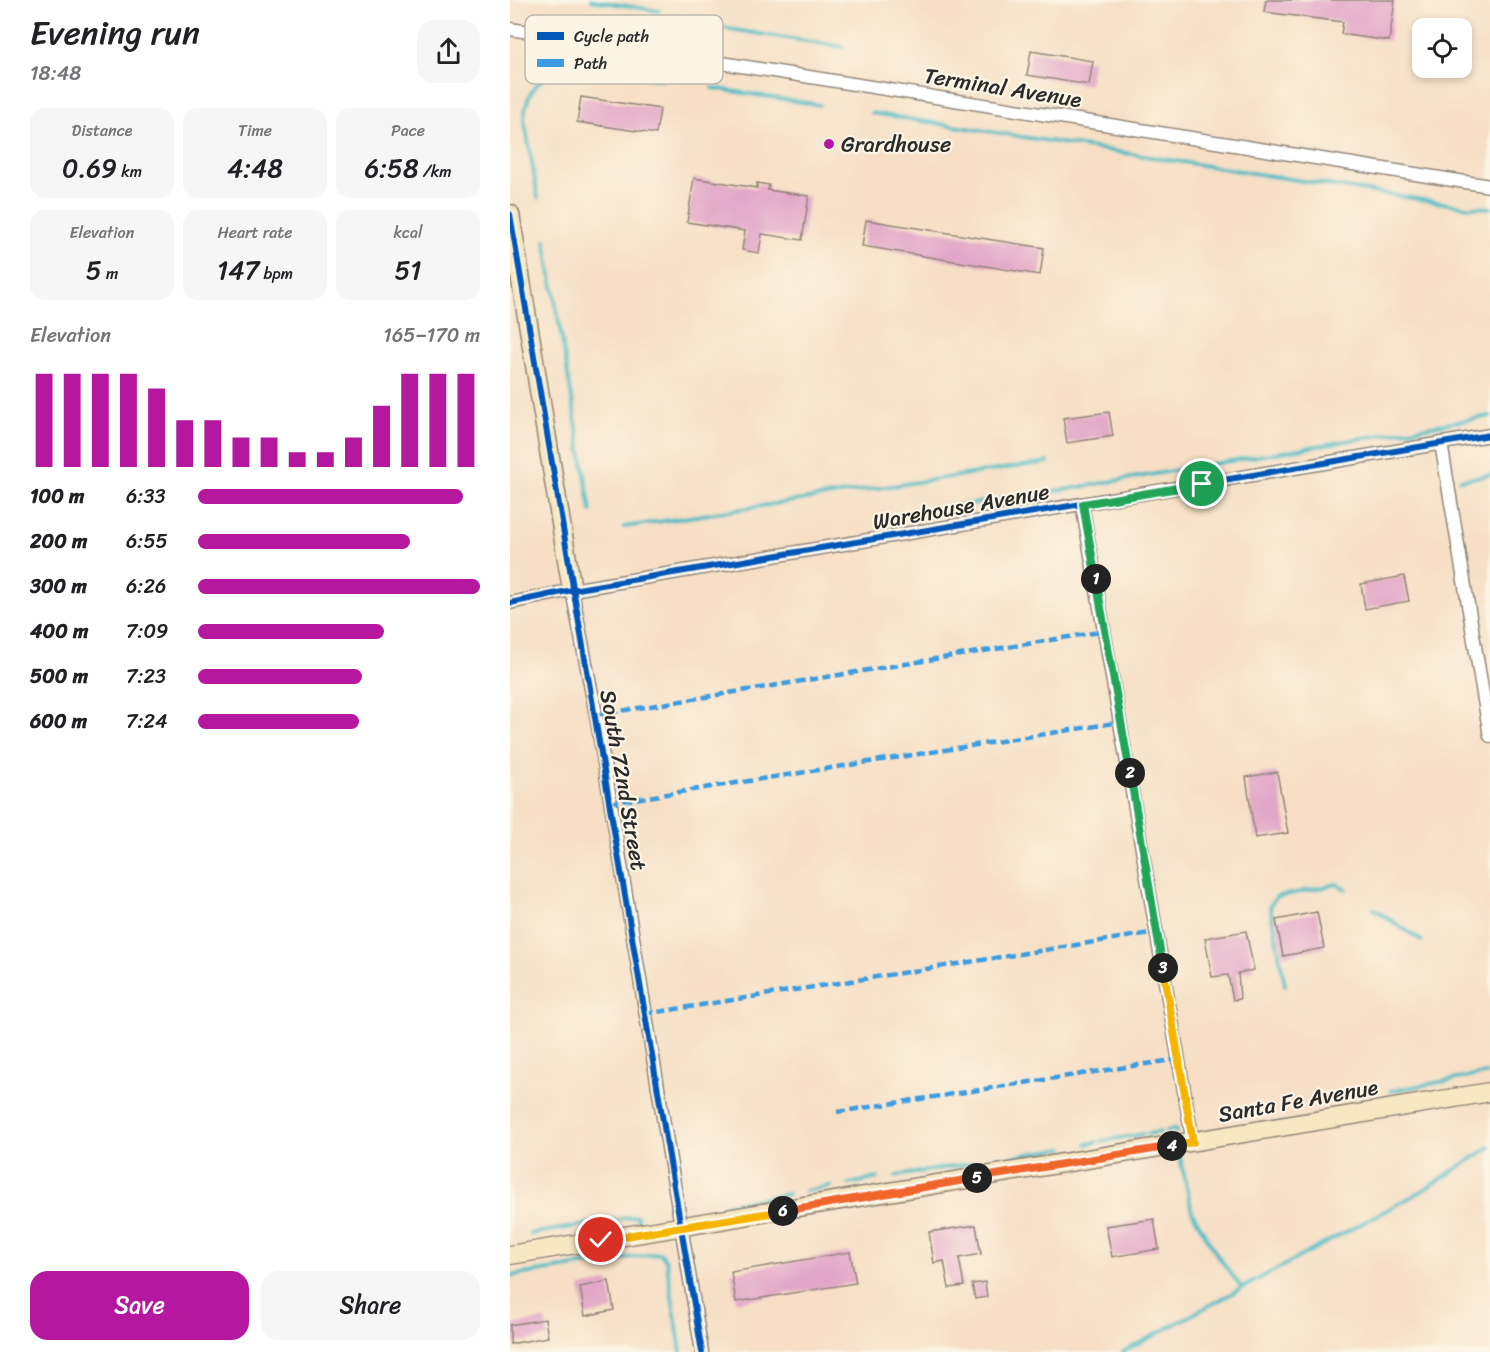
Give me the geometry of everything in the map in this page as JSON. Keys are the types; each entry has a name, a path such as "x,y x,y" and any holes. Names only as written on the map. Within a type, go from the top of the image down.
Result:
{"street":[{"name":"Terminal Avenue","path":"510,29 525,31"},
{"name":"Terminal Avenue","path":"723,63 1490,186"},
{"name":"South 72nd Street","path":"510,214 702,1352"},
{"name":"Warehouse Avenue","path":"510,603 572,590 1490,435"},
{"path":"1441,443 1490,736"},
{"path":"1083,504 1193,1142"},
{"name":"Santa Fe Avenue","path":"510,1255 1490,1092"}],"building":[{"path":"1266,0 1395,0 1389,41 1341,34 1343,22 1264,12"},
{"path":"1031,51 1093,61 1089,85 1027,75"},
{"path":"581,97 660,109 656,134 577,122"},
{"path":"694,178 757,188 757,183 769,185 768,190 809,196 802,240 762,234 759,253 742,250 745,231 687,222"},
{"path":"866,220 1044,248 1040,275 862,246"},
{"path":"1109,412 1113,436 1067,443 1063,418"},
{"path":"1404,576 1409,601 1365,609 1361,584"},
{"path":"1277,772 1288,833 1255,838 1246,777"},
{"path":"1317,912 1324,948 1283,956 1276,920"},
{"path":"1246,931 1254,970 1238,973 1240,999 1233,1000 1228,975 1212,977 1205,938"},
{"path":"1154,1219 1159,1249 1112,1257 1106,1226"},
{"path":"976,1225 981,1254 959,1258 964,1286 949,1288 944,1261 934,1263 929,1232"},
{"path":"850,1252 856,1283 736,1302 731,1272"},
{"path":"609,1281 614,1310 585,1316 580,1287"},
{"path":"985,1282 987,1297 975,1299 972,1284"},
{"path":"545,1319 548,1337 510,1344 510,1325"}],"waterway":[{"path":"591,0 659,11"},
{"path":"723,28 843,47"},
{"path":"538,198 524,117 530,94 539,84"},
{"path":"712,88 820,105"},
{"path":"871,113 1468,207 1490,208"},
{"path":"545,240 591,511"},
{"path":"931,510 1080,487 1490,416"},
{"path":"624,527 1048,462"},
{"path":"1460,480 1490,475"},
{"path":"1285,985 1270,906 1276,897 1337,884 1346,889"},
{"path":"1374,909 1422,941"},
{"path":"1390,1091 1490,1073"},
{"path":"1167,1131 1175,1129 1176,1132"},
{"path":"1148,1134 1160,1132"},
{"path":"1102,1141 1144,1134"},
{"path":"1087,1144 1097,1142"},
{"path":"1123,1352 1422,1191 1490,1147"},
{"path":"896,1176 1064,1148"},
{"path":"1180,1157 1192,1212 1217,1255 1242,1288"},
{"path":"849,1184 878,1178"},
{"path":"806,1191 831,1186"},
{"path":"727,1204 788,1194"},
{"path":"530,1234 637,1216 638,1221"},
{"path":"510,1276 660,1253 666,1260 681,1352"}],"marked path":[{"path":"596,715 1105,631"},
{"path":"610,803 1121,722"},
{"path":"645,1014 1157,932"},
{"path":"837,1112 1178,1059"}],"cycle path":[{"path":"510,214 702,1352"},
{"path":"510,603 572,590 1490,435"}],"place":[{"name":"Grardhouse","path":"829,144"}],"route":[{"path":"601,1240 1193,1142 1083,504 1202,484"}]}
